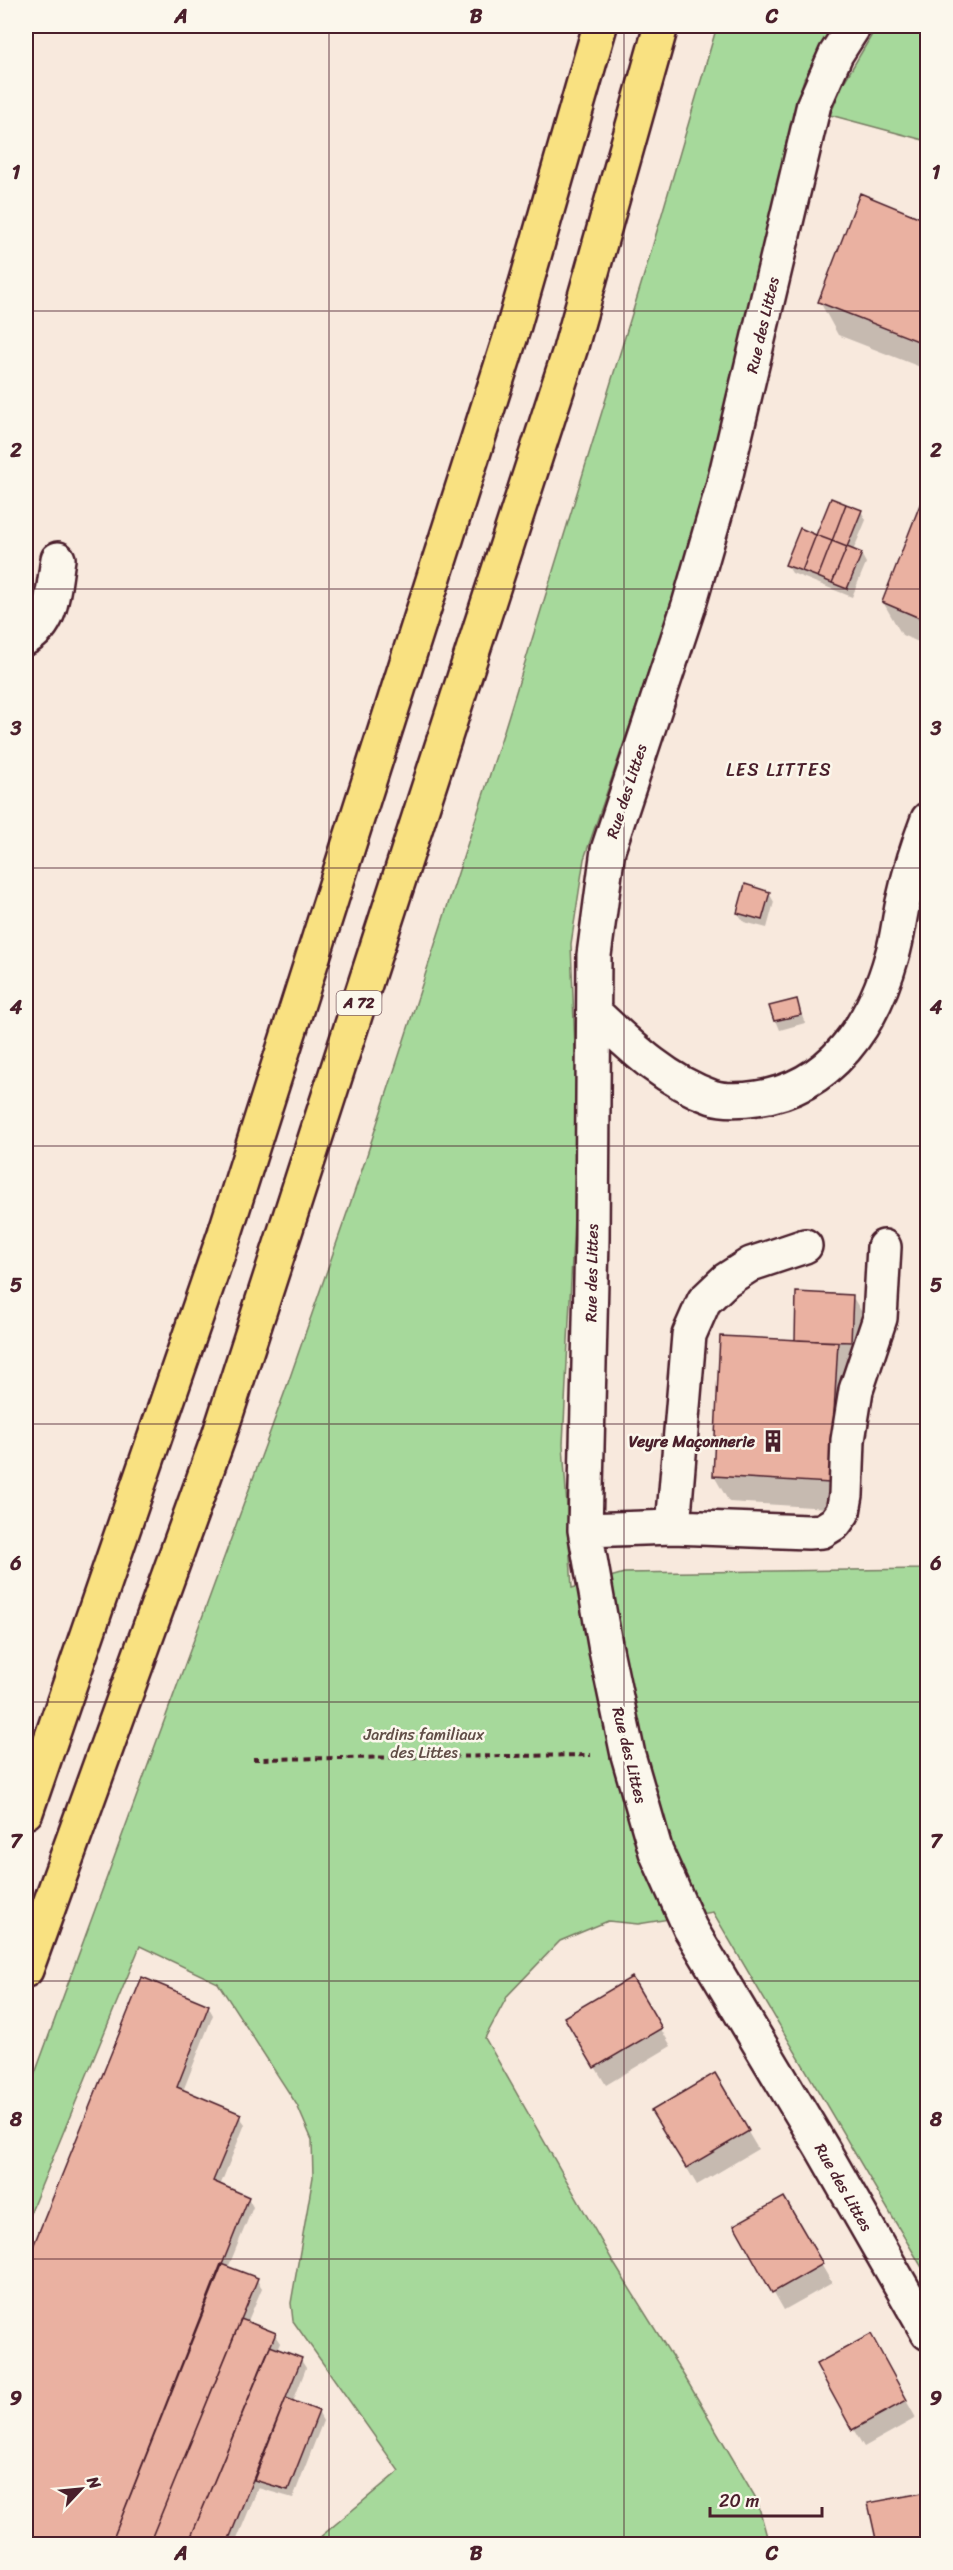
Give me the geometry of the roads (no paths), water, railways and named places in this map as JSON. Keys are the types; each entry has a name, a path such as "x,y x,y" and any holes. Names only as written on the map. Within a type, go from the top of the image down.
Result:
{"highway":[{"path":"26,1812 225,1233 513,329 600,26"},
{"name":"A 72","path":"26,1970 219,1436 570,350 661,26"}],"street":[{"name":"Rue des Littes","path":"854,26 823,80 814,104 723,488 688,608 608,850 594,955 592,1239 585,1530 606,1650 628,1755 656,1852 690,1928 822,2148 927,2333"},
{"path":"26,639 36,633 46,620 57,559"},
{"path":"594,1012 636,1053 678,1081 713,1098 747,1100 779,1095 811,1081 837,1058 869,1017 892,956 904,897 927,819"},
{"path":"672,1527 689,1335 704,1301 726,1280 751,1264 805,1246"},
{"path":"585,1530 672,1527 807,1532 822,1531 835,1523 843,1512 846,1495 848,1440 856,1390 880,1317 884,1247"}],"place":[{"name":"Veyre Maçonnerie","path":"773,1441"}],"district":[{"name":"LES LITTES","path":"779,770"}],"park label":[{"name":"Jardins familiaux des Littes","path":"424,1743"}]}
